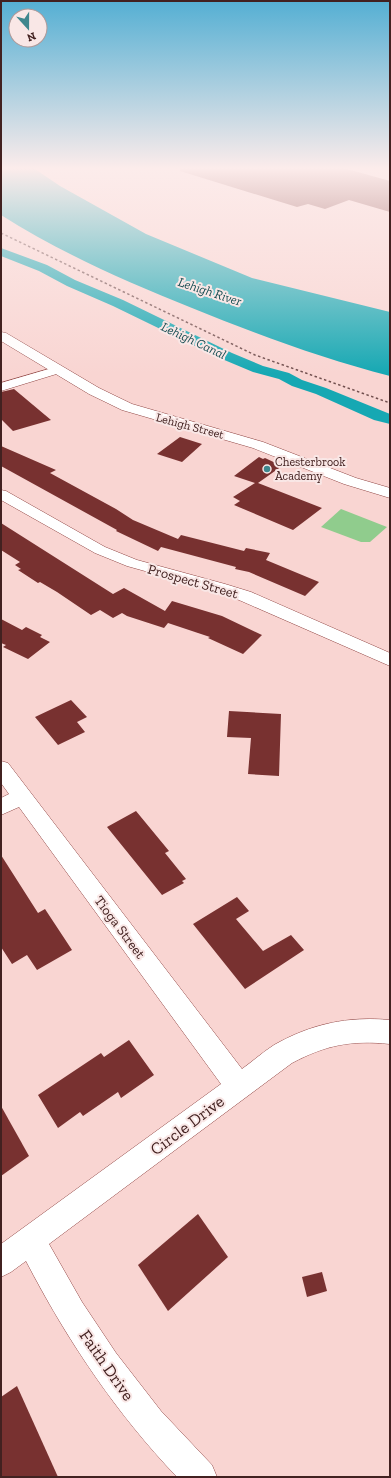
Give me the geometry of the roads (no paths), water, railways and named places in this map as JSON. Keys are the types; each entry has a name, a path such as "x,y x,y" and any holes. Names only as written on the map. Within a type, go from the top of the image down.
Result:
{"street":[{"name":"Lehigh Street","path":"1,336 94,391 127,407 258,445 350,481 390,494"},
{"path":"1,387 58,370"},
{"name":"Prospect Street","path":"1,494 100,550 132,563 219,587 245,596 390,660"},
{"name":"Tioga Street","path":"1,768 239,1086"},
{"path":"1,807 22,796"},
{"name":"Circle Drive","path":"1,1262 283,1054 310,1040 334,1033 369,1029 390,1032"},
{"name":"Faith Drive","path":"31,1240 76,1321 125,1392 184,1461 200,1477"}],"water":[{"name":"Lehigh River","path":"36,236 151,236 252,278 390,312 390,376 315,354 216,318 119,277"}],"waterway":[{"name":"Lehigh Canal","path":"1,252 43,268 71,283 118,303 227,356 258,369 284,376 297,383 321,391 380,417 390,419"}],"railway":[{"path":"7,236 255,355 390,403"}],"place":[{"name":"Chesterbrook Academy","path":"267,469"}]}
